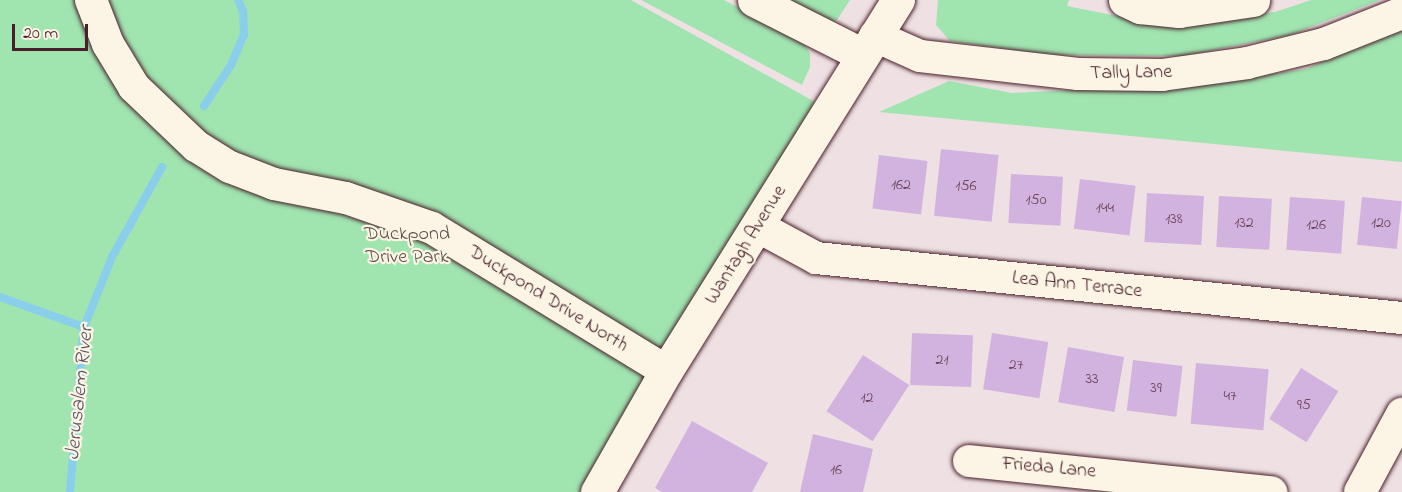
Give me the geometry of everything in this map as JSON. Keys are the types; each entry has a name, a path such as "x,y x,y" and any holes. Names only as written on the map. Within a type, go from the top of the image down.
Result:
{"main road":[{"path":"754,0 869,46"},
{"name":"Wantagh Avenue","path":"597,492 666,371 759,227 898,0"},
{"path":"1125,0 1140,7 1179,11 1254,0"}],"street":[{"name":"Duckpond Drive North","path":"91,0 108,44 134,87 196,146 230,167 274,184 346,198 432,228 666,371"},
{"name":"Tally Lane","path":"869,46 920,56 1078,74 1162,75 1258,60 1324,44 1396,12"},
{"name":"Lea Ann Terrace","path":"759,227 816,258 1402,318"},
{"path":"1360,492 1402,414"},
{"name":"Frieda Lane","path":"969,461 1271,492"}],"green space":[{"name":"Duckpond Drive Park","path":"0,0 631,0 815,102 581,492 0,492"},
{"path":"641,0 724,0 801,40 810,53 810,67 802,85"},
{"path":"789,0 850,0 837,20 829,23"},
{"path":"938,0 1069,0 1067,6 1162,25 1275,12 1311,0 1380,0 1290,35 1183,56 1046,55 950,41 936,25"},
{"path":"1402,27 1402,162 879,112 949,81 1012,93 1202,84 1306,69"}],"building":[{"path":"941,149 999,155 992,222 934,216"},
{"path":"879,155 928,161 921,215 872,209"},
{"path":"1011,174 1063,177 1060,226 1008,223"},
{"path":"1080,179 1136,186 1129,235 1074,229"},
{"path":"1147,193 1204,196 1201,245 1144,242"},
{"path":"1219,196 1272,199 1269,250 1216,247"},
{"path":"1290,197 1345,201 1341,254 1286,250"},
{"path":"1362,197 1402,201 1397,249 1357,245"},
{"path":"912,333 973,335 971,387 910,385"},
{"path":"992,333 1048,342 1039,398 983,389"},
{"path":"1068,347 1124,357 1114,412 1058,402"},
{"path":"863,355 909,385 873,441 827,411"},
{"path":"1133,360 1183,366 1176,417 1127,411"},
{"path":"1196,363 1269,369 1263,430 1191,424"},
{"path":"1301,368 1338,391 1307,442 1269,419"},
{"path":"692,421 768,463 752,492 662,492 655,488"},
{"path":"813,434 873,449 863,492 800,492"}],"waterway":[{"name":"Jerusalem River","path":"204,106 231,65 244,35 243,11 238,0"},
{"name":"Jerusalem River","path":"70,492 84,327 112,257 162,167"},
{"path":"0,297 84,327"}]}
